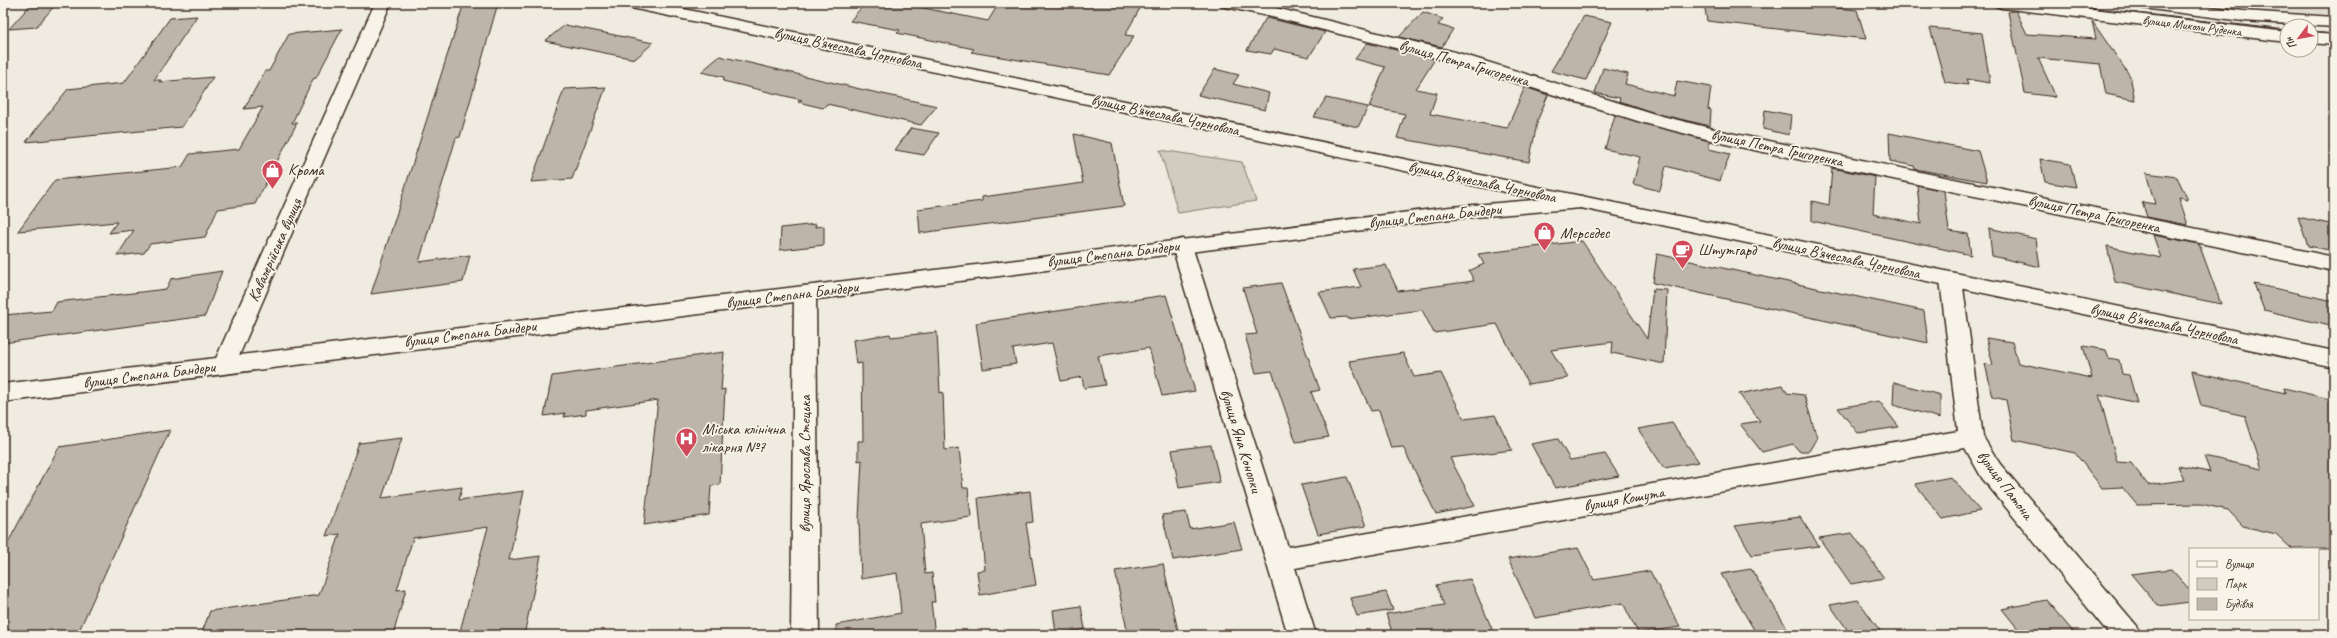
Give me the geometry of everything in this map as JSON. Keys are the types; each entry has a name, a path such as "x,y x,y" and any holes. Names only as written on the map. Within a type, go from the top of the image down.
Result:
{"street":[{"name":"Кавалерійська вулиця","path":"224,365 383,3"},
{"name":"вулиця В'ячеслава Чорновола","path":"631,3 2334,359"},
{"name":"вулиця Петра Григоренка","path":"1227,3 1268,11 1449,56 1651,119 1730,139 2334,264"},
{"name":"вулиця Миколи Руденка","path":"2002,3 2279,35"},
{"name":"вулиця Миколи Руденка","path":"2143,3 2244,16 2334,22"},
{"path":"2319,39 2334,40"},
{"name":"вулиця Степана Бандери","path":"3,393 805,292 1450,213 1581,202"},
{"name":"вулиця Яна Конопки","path":"1182,246 1302,635"},
{"name":"вулиця Патона","path":"1951,280 1971,438 1991,471 2127,635"},
{"name":"вулиця Ярослава Стецька","path":"805,292 805,635"},
{"name":"вулиця Кошута","path":"1278,560 1971,438"}],"shaded area":[{"path":"2191,3 2334,3 2334,15 2247,10"}],"green space":[{"path":"1160,150 1242,162 1256,201 1178,213"}],"building":[{"path":"32,3 57,3 36,27 9,29"},
{"path":"464,3 498,3 460,137 456,138 419,262 470,255 463,282 371,294"},
{"path":"865,3 899,3 988,21 999,3 1143,3 1125,35 1134,36 1109,75 971,52 974,49 897,33 900,30 850,21"},
{"path":"1704,3 1788,3 1857,10 1866,39 1707,21"},
{"path":"2016,11 2027,34 2096,39 2092,21 2130,76 2135,100 2106,94 2100,64 2038,58 2056,97 2025,93 2008,12"},
{"path":"1423,12 1443,19 1438,25 1453,29 1442,47 1399,37"},
{"path":"197,16 154,80 161,80 159,82 213,77 182,127 26,142 68,89 124,83 170,18"},
{"path":"1584,16 1612,22 1586,80 1551,71"},
{"path":"1266,18 1325,32 1309,57 1274,49 1271,54 1247,50"},
{"path":"565,25 653,43 635,59 545,41"},
{"path":"1930,28 1982,33 1990,83 1966,79 1968,85 1945,82"},
{"path":"342,29 316,78 313,79 292,123 297,123 255,204 218,209 205,237 150,244 144,253 117,256 134,230 109,233 117,222 18,231 55,180 182,167 190,154 239,149 263,107 244,109 265,71 269,71 289,34"},
{"path":"1367,43 1435,59 1416,89 1437,93 1430,114 1507,128 1525,87 1548,95 1538,119 1529,162 1397,138 1405,114 1369,107 1385,67 1355,59"},
{"path":"720,56 937,106 921,125 827,104 823,108 798,102 802,100 723,81 724,77 701,72"},
{"path":"1603,68 1628,74 1625,84 1674,96 1677,81 1711,87 1708,109 1711,110 1710,126 1658,114 1619,101 1620,98 1595,93"},
{"path":"1215,69 1239,75 1233,84 1269,93 1265,110 1198,95"},
{"path":"606,87 572,179 531,182 564,89"},
{"path":"1326,98 1368,107 1358,127 1314,117"},
{"path":"1765,110 1791,115 1789,135 1763,129"},
{"path":"1615,115 1709,141 1709,149 1730,154 1720,181 1666,166 1660,191 1633,184 1640,157 1605,149"},
{"path":"911,128 939,133 924,155 895,150"},
{"path":"1889,133 1978,151 1987,182 1915,169 1914,166 1890,161"},
{"path":"1074,134 1112,143 1124,206 920,233 918,209 982,201 982,197 1083,183"},
{"path":"2040,159 2070,164 2076,187 2045,182"},
{"path":"1832,168 1875,177 1873,214 1921,224 1917,185 1944,191 1949,231 1968,234 1971,255 1812,221 1812,201 1829,205"},
{"path":"2146,173 2177,177 2188,200 2179,198 2188,225 2147,217 2142,202 2155,204"},
{"path":"2298,217 2334,225 2334,251 2308,246"},
{"path":"816,224 815,227 824,226 824,245 780,250 781,228"},
{"path":"1989,228 2036,239 2040,267 1992,256"},
{"path":"2153,235 2199,244 2221,304 2115,282 2107,246 2161,258"},
{"path":"1582,241 1647,339 1653,289 1667,290 1664,364 1612,353 1613,342 1551,350 1568,378 1528,384 1497,324 1434,333 1422,310 1348,319 1347,317 1331,318 1319,292 1361,287 1353,269 1386,265 1398,291 1474,281 1469,271 1484,264 1478,254"},
{"path":"1657,254 1924,311 1928,343 1653,283"},
{"path":"222,271 205,316 3,343 3,315 52,311 57,302 166,289 171,279"},
{"path":"1281,283 1320,390 1311,392 1329,437 1296,442 1272,371 1256,373 1245,335 1257,334 1243,288"},
{"path":"2254,284 2334,301 2334,327 2264,310"},
{"path":"1166,295 1195,391 1162,396 1149,348 1098,356 1105,385 1084,388 1082,377 1061,381 1052,343 1013,349 1016,364 983,369 976,323"},
{"path":"937,332 940,393 943,392 945,450 959,448 963,488 968,488 971,517 921,524 925,574 932,573 935,602 931,602 935,635 837,635 836,625 901,613 897,573 861,579 859,519 862,460 858,461 858,441 863,441 862,363 856,364 853,340 890,334 891,337"},
{"path":"1986,338 2012,342 2018,363 2092,378 2083,346 2106,350 2109,358 2119,360 2122,374 2129,375 2137,403 2099,394 2117,462 2131,463 2148,485 2184,480 2178,466 2210,472 2204,456 2262,469 2245,416 2201,406 2192,371 2285,393 2284,388 2334,400 2334,549 2291,548 2276,534 2243,526 2228,510 2201,504 2137,505 2122,487 2102,488 2075,453 2014,440 2006,400 1993,397 1985,364 1993,365"},
{"name":"Міська клінічна лікарня №7","path":"724,352 721,390 725,389 720,485 711,486 709,515 644,525 658,400 586,410 586,414 564,417 565,413 544,416 552,376"},
{"path":"1403,353 1414,377 1441,373 1464,419 1495,415 1512,450 1450,458 1475,506 1436,514 1403,447 1391,448 1379,410 1371,411 1349,361"},
{"path":"1894,382 1940,395 1940,418 1893,405"},
{"path":"1783,385 1787,393 1804,395 1817,438 1809,451 1799,451 1793,444 1762,452 1740,424 1760,421 1739,394"},
{"path":"1879,401 1899,427 1858,433 1838,408"},
{"path":"1672,423 1699,462 1664,468 1638,429"},
{"path":"170,430 77,635 3,635 3,552 59,447"},
{"path":"402,438 382,498 462,487 459,500 524,491 509,560 541,556 524,635 472,635 474,630 460,631 488,527 413,538 397,590 406,589 393,635 201,635 210,611 319,595 340,534 326,536 359,443"},
{"path":"1558,439 1570,460 1605,454 1619,476 1555,488 1531,444"},
{"path":"1211,445 1220,482 1179,488 1172,450"},
{"path":"1347,477 1366,526 1318,534 1301,485"},
{"path":"1951,477 1980,511 1943,519 1915,484"},
{"path":"1030,491 1033,522 1026,523 1036,585 980,595 977,571 985,570 978,498"},
{"path":"1186,512 1190,529 1234,522 1242,549 1173,560 1162,515"},
{"path":"1800,517 1819,546 1752,555 1735,526"},
{"path":"1852,533 1884,578 1851,584 1819,538"},
{"path":"1578,548 1594,580 1650,571 1680,627 1638,633 1623,603 1535,618 1508,559"},
{"path":"1163,564 1179,635 1128,635 1115,571"},
{"path":"1751,569 1787,628 1756,633 1721,574"},
{"path":"2171,569 2189,589 2189,602 2158,606 2131,574"},
{"path":"1470,579 1493,631 1469,635 1393,635 1386,614 1444,605 1436,585"},
{"path":"1386,592 1393,610 1357,616 1350,598"},
{"path":"1858,600 1883,635 1851,635 1830,605"},
{"path":"2046,600 2076,635 2023,635 2002,609"},
{"path":"1081,606 1085,629 1056,634 1053,610"}],"tram line":[{"path":"2048,3 2279,29"},
{"path":"2098,3 2146,9"},
{"path":"2319,33 2334,34"}],"place":[{"name":"Крома","path":"272,190"},
{"name":"Мерседес","path":"1545,252"},
{"name":"Штутгард","path":"1683,270"},
{"name":"Міська клінічна лікарня №7","path":"686,458"}]}
